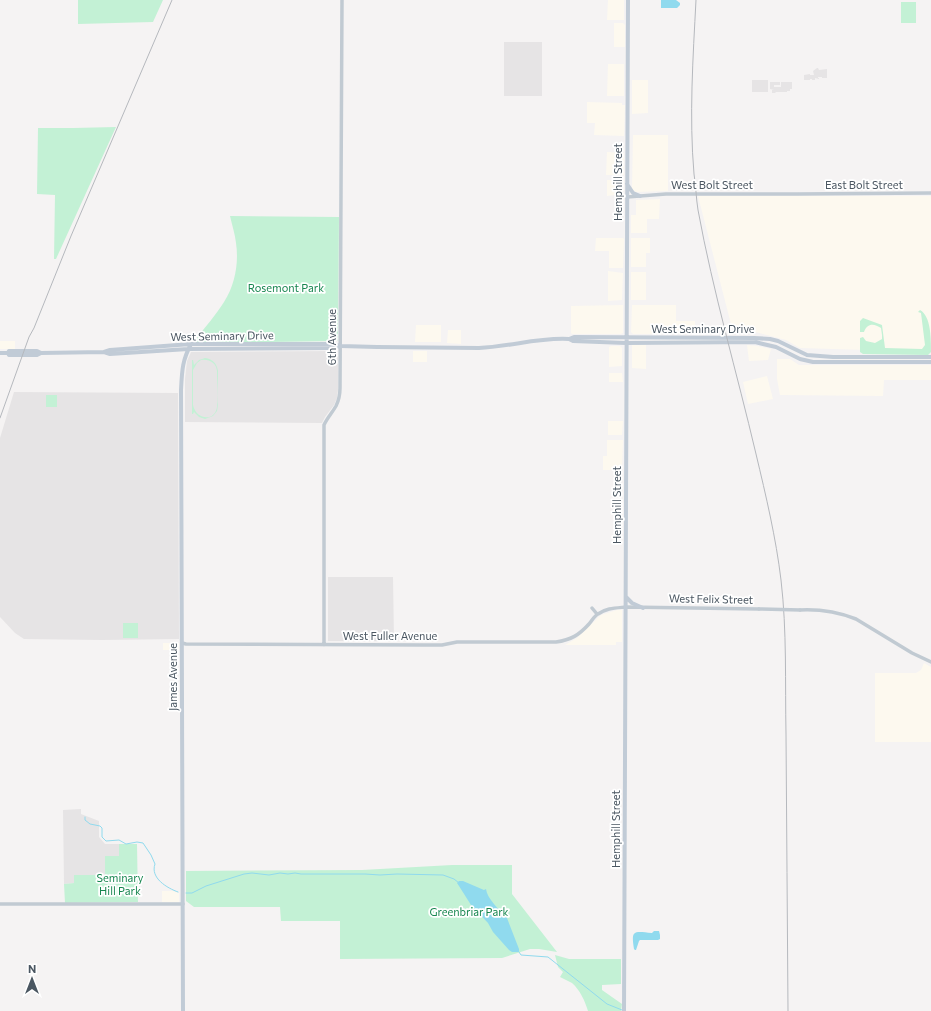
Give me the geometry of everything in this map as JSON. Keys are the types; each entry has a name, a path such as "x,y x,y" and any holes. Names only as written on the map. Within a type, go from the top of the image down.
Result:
{"main road":[{"name":"Hemphill Street","path":"624,1009 628,0"},
{"path":"628,184 634,193 640,196"},
{"name":"West Seminary Drive","path":"0,353 8,353 9,355 37,355 41,353 104,352 110,350 191,344 332,348 341,346 489,348 544,339 569,339 574,337 676,337 763,338 782,343 807,355 857,357"},
{"path":"675,343 676,337"},
{"name":"West Seminary Drive","path":"569,339 573,341 626,343 755,342 776,347 800,359 822,362 877,362"},
{"name":"James Avenue","path":"183,1011 182,371 183,363 191,344"},
{"name":"West Seminary Drive","path":"104,352 110,354 229,346"},
{"path":"822,362 825,359 833,357"},
{"path":"842,362 857,357 931,358"},
{"path":"857,357 860,359 877,362 931,362"},
{"path":"915,362 931,358"},
{"path":"626,597 632,603 643,608"}],"street":[{"name":"6th Avenue","path":"324,645 324,425 340,396 342,0"},
{"name":"East Bolt Street","path":"797,194 931,193"},
{"name":"West Bolt Street","path":"627,197 666,194 797,194"},
{"name":"West Felix Street","path":"610,609 626,607 812,610 831,612 856,619 931,662"},
{"path":"592,608 597,614"},
{"name":"West Fuller Avenue","path":"182,643 442,645 457,642 565,641 576,636 582,631 597,614 610,609"},
{"path":"0,904 183,904"}],"shaded area":[{"path":"608,0 624,0 624,20 607,20"},
{"path":"614,23 623,23 625,25 625,47 614,47"},
{"path":"504,42 542,42 542,96 504,96"},
{"path":"608,64 624,64 624,96 607,96"},
{"path":"817,68 819,70 827,69 827,78 818,77 819,79 815,78 815,80 804,80 804,75 814,75 813,71"},
{"path":"632,80 648,80 648,113 632,114"},
{"path":"752,80 768,80 768,92 752,92"},
{"path":"770,82 780,82 780,85 774,85 774,87 781,87 781,82 792,82 792,89 787,92 772,93 772,90 774,90 770,89"},
{"path":"587,102 622,103 622,105 625,105 624,136 594,135 595,123 587,123"},
{"path":"633,135 668,135 668,191 636,192 632,189"},
{"path":"607,152 624,153 624,175 606,175"},
{"path":"607,180 624,180 623,194 607,196"},
{"path":"698,196 931,196 931,352 800,348 786,340 748,330 748,328 732,328"},
{"path":"660,199 659,219 647,219 647,233 631,233 631,215 636,215 636,200"},
{"path":"596,238 624,239 623,268 609,268 609,251 595,251"},
{"path":"631,238 650,238 650,253 646,253 646,267 631,267"},
{"path":"608,271 623,273 622,300 608,301"},
{"path":"631,272 646,272 646,300 631,300"},
{"path":"623,305 623,333 571,333 571,306"},
{"path":"632,305 676,305 676,321 695,321 695,334 633,334 631,332"},
{"path":"416,325 441,325 441,342 415,342"},
{"path":"448,330 461,330 461,344 447,343"},
{"path":"0,341 15,341 15,349 0,349"},
{"path":"632,345 646,345 646,369 632,368"},
{"path":"747,345 771,349 768,360 749,361"},
{"path":"620,346 622,348 622,366 609,367 609,347"},
{"path":"338,351 337,398 322,423 185,422 185,379 187,361 191,352"},
{"path":"413,351 427,351 427,362 413,362"},
{"path":"777,359 790,359 799,365 931,365 931,380 884,380 883,396 780,395 777,379"},
{"path":"609,373 622,373 623,382 609,382"},
{"path":"767,376 773,399 748,404 743,382"},
{"path":"14,392 178,393 179,639 24,639 15,633 0,617 0,438"},
{"path":"608,421 623,421 622,435 608,435"},
{"path":"607,440 623,440 622,470 603,470 603,456 607,456"},
{"path":"328,577 393,577 394,641 328,641"},
{"path":"622,610 622,642 616,642 616,645 565,645 577,638 601,615"},
{"path":"163,643 179,643 179,650 163,650"},
{"path":"924,663 931,667 931,742 875,742 875,673 916,673 921,670"},
{"path":"81,809 81,814 99,821 99,837 105,844 119,844 119,856 105,875 75,875 74,883 64,884 63,810"},
{"path":"162,891 173,891 179,893 179,902 162,902"}],"green space":[{"path":"78,0 163,0 153,22 78,24"},
{"path":"901,2 916,2 916,23 901,23"},
{"path":"116,127 56,259 54,259 55,195 37,194 38,128"},
{"name":"Rosemont Park","path":"230,216 339,217 337,341 197,343 196,339 228,295 235,274 237,251"},
{"path":"920,310 924,313 930,328 931,352 928,355 863,354 860,352 860,338 863,337 866,341 875,343 882,339 881,328 876,325 869,325 864,332 860,332 860,321 863,318 882,325 885,348 922,349 925,345 921,313 918,312"},
{"path":"205,358 210,359 217,366 217,411 213,416 205,419 199,417 194,412 192,414 193,360 194,365 199,360"},
{"path":"46,395 57,395 57,407 46,407"},
{"path":"123,623 138,623 138,638 123,638"},
{"name":"Seminary Hill Park","path":"119,844 137,844 138,902 65,903 64,884 74,883 74,875 105,875 105,856 119,856"},
{"name":"Greenbriar Park","path":"452,865 512,865 512,894 557,952 530,949 502,958 340,959 340,921 281,921 280,907 194,907 186,901 186,871 362,870"},
{"path":"555,955 569,959 621,959 621,984 602,985 602,990 622,1004 621,1011 588,1011 584,1000 577,989 572,983 560,977 563,972 558,967"}],"water":[{"path":"661,0 676,0 680,3 680,5 677,8 661,8"},
{"path":"459,881 463,881 484,890 486,889 488,896 503,914 505,913 519,952 512,952 509,950 493,932 488,923 471,905 457,883"},
{"path":"654,931 659,931 660,939 640,940 636,950 634,949 633,935 635,933 652,933"}],"waterway":[{"path":"85,817 85,820 90,824 100,826 102,828 102,837 106,841 119,840 126,844 137,842 143,843 155,864 154,869 157,878 160,882 178,892"},
{"path":"186,893 192,893 206,886 244,874 252,873 269,875 280,873 443,875 454,879 459,883"},
{"path":"519,952 521,955 548,957 607,1004 622,1010"}],"railway":[{"path":"0,418 29,337 172,0"},
{"path":"696,0 692,87 692,130 697,206 711,271 767,501 776,548 783,599 785,657 788,1011"}]}
